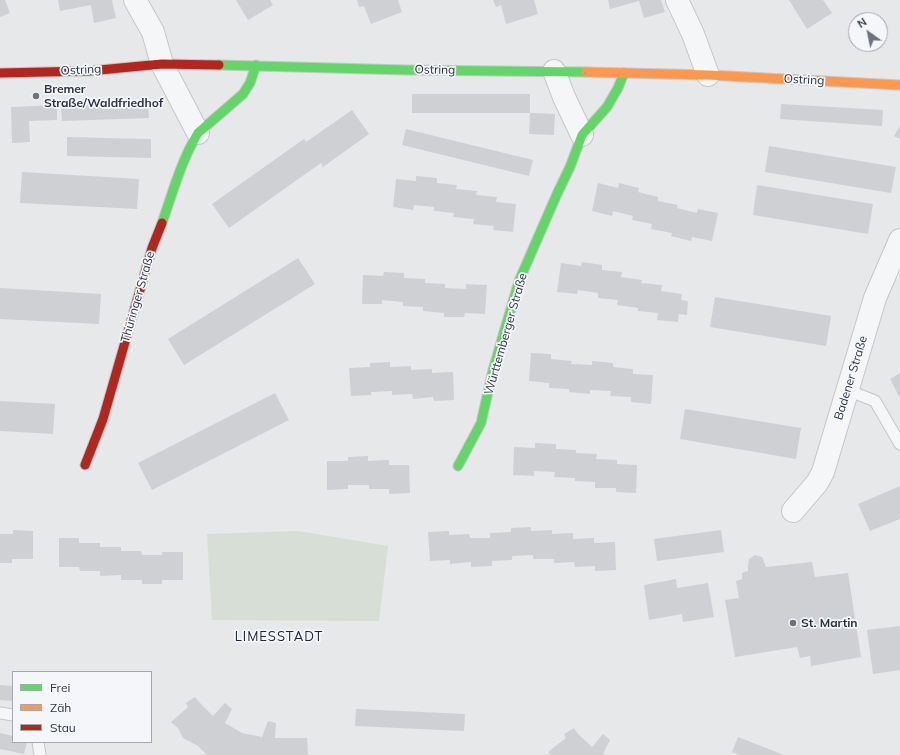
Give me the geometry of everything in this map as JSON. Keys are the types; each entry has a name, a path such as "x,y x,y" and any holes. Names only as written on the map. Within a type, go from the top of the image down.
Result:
{"street":[{"path":"135,0 153,32 162,64 198,133"},
{"path":"677,0 693,34 708,75"},
{"name":"Ostring","path":"0,73 89,70 162,64 256,65 406,70 554,71 708,75 900,85"},
{"name":"Thüringer Straße","path":"85,465 110,399 152,248 181,169 198,133 243,94 250,83 256,65"},
{"path":"554,71 564,98 582,135"},
{"name":"Württemberger Straße","path":"458,466 480,422 493,370 519,281 570,166 582,135 606,107 618,88 624,73"},
{"name":"Badener Straße","path":"793,511 817,483 823,472 875,298 900,240"}],"lane":[{"path":"847,390 875,401 900,444"},
{"path":"0,713 12,715"},
{"path":"38,743 40,755"}],"shaded area":[{"path":"298,531 388,546 379,621 212,620 207,534"}],"building":[{"path":"0,0 5,0 10,13 0,17"},
{"path":"58,0 112,0 116,18 94,23 91,5 60,11"},
{"path":"236,0 270,0 273,5 248,20"},
{"path":"357,0 398,0 402,12 371,24 364,6 359,7"},
{"path":"493,0 534,0 538,14 506,24 501,5 496,7"},
{"path":"608,0 661,0 665,12 644,18 639,1 610,9"},
{"path":"789,0 823,0 832,13 807,29"},
{"path":"412,94 530,94 530,113 412,113"},
{"path":"148,103 149,118 62,121 61,106"},
{"path":"781,104 883,110 882,126 780,119"},
{"path":"57,105 57,120 29,121 30,142 12,143 11,107"},
{"path":"352,110 369,134 323,167 321,163 229,228 212,204 304,139 306,142"},
{"path":"530,113 555,114 554,135 529,134"},
{"path":"900,126 900,139 894,136"},
{"path":"406,129 533,160 529,176 402,145"},
{"path":"67,137 151,139 151,158 67,156"},
{"path":"769,146 896,167 891,193 765,172"},
{"path":"22,172 139,179 137,209 20,203"},
{"path":"416,176 437,178 437,183 457,185 456,189 477,191 476,195 497,197 496,202 516,204 513,232 493,230 494,226 473,224 474,219 453,217 454,213 434,211 434,207 414,205 413,210 393,207 396,179 416,181"},
{"path":"598,183 618,188 619,183 639,188 638,192 658,197 658,201 678,205 677,208 697,213 698,209 718,213 712,241 692,237 691,241 671,236 672,233 651,229 652,224 632,220 633,216 613,211 612,216 592,211"},
{"path":"757,185 873,204 868,234 753,215"},
{"path":"298,258 315,284 184,365 168,339"},
{"path":"582,262 602,265 602,270 622,272 621,277 642,280 641,283 662,285 661,291 682,294 681,300 688,301 687,315 679,314 678,322 657,320 658,313 638,311 638,308 617,305 618,300 598,298 598,293 578,290 577,294 557,292 561,263 581,266"},
{"path":"384,272 404,273 404,278 425,279 425,283 445,284 445,288 466,289 466,284 487,285 485,314 465,313 464,317 444,317 444,313 423,311 423,307 403,306 403,302 382,300 382,304 362,304 363,275 383,276"},
{"path":"0,288 101,294 99,324 0,319"},
{"path":"715,297 831,316 826,346 710,327"},
{"path":"531,353 551,354 551,359 572,361 571,364 592,365 592,361 613,363 613,367 633,369 633,374 653,375 651,404 631,402 631,397 610,396 611,391 590,390 590,394 569,392 569,389 549,388 549,383 529,381"},
{"path":"390,362 390,367 411,366 411,370 432,369 432,373 453,372 454,400 434,401 433,397 413,399 412,394 392,395 392,391 371,392 371,395 351,396 349,368 370,367 370,363"},
{"path":"900,373 900,398 890,379"},
{"path":"275,393 289,420 152,490 138,463"},
{"path":"0,401 55,404 53,434 0,431"},
{"path":"685,409 801,428 796,459 680,439"},
{"path":"535,443 556,444 556,449 576,450 576,453 597,454 596,459 617,460 617,464 637,465 636,493 616,492 616,488 595,488 595,482 575,481 575,478 554,477 555,472 534,471 534,476 513,475 514,447 535,448"},
{"path":"368,456 368,461 389,460 389,465 409,465 410,493 389,494 389,489 369,489 369,485 348,485 348,489 327,490 327,461 348,461 348,457"},
{"path":"900,486 900,519 870,531 858,504"},
{"path":"531,527 531,531 552,530 552,534 573,533 573,539 594,538 594,543 615,542 616,570 595,571 595,566 575,567 574,562 554,563 554,559 533,559 533,555 512,556 512,560 492,561 492,566 471,567 471,562 450,564 450,560 430,561 428,532 449,531 449,535 469,534 470,538 490,538 490,533 511,532 511,528"},
{"path":"13,530 33,531 33,559 12,559 12,563 0,563 0,534 13,534"},
{"path":"721,530 724,552 657,561 654,539"},
{"path":"59,538 79,538 79,543 100,543 100,547 121,547 121,551 141,551 142,555 162,555 162,552 183,552 183,580 162,580 162,584 142,584 142,580 121,580 121,575 100,576 100,571 80,571 79,567 59,567"},
{"name":"St. Martin","path":"755,555 762,557 766,567 812,562 815,577 848,573 861,657 811,666 810,656 800,658 797,647 735,657 725,600 739,598 736,581 742,579 742,573 748,571 749,559"},
{"path":"676,579 677,588 708,583 714,617 683,622 682,614 649,620 644,585"},
{"path":"900,626 900,670 873,674 867,630"},
{"path":"0,685 12,686 12,701 0,700"},
{"path":"195,697 213,716 225,703 232,709 225,723 242,733 262,737 268,721 276,723 275,738 307,738 308,755 207,755 198,746 183,738 178,728 171,722 188,707 186,703"},
{"path":"356,709 465,714 464,731 355,726"},
{"path":"574,728 578,734 592,747 603,734 610,740 603,754 605,755 551,755 548,752 566,738 564,734"},
{"path":"0,733 12,736 12,743 27,743 24,754 0,749"},
{"path":"738,737 784,755 740,755 732,752"}],"traffic: fast":[{"path":"219,65 406,70 586,72"},
{"path":"162,223 182,166 198,133 243,94 250,83 256,65"},
{"path":"458,466 481,423 493,370 519,281 570,167 582,135 607,107 618,88 624,73"}],"traffic: slow":[{"path":"586,72 708,75 900,85"}],"traffic: jam":[{"path":"0,73 89,71 162,64 219,65"},
{"path":"85,465 103,419 152,248 162,223"}],"place":[{"name":"Bremer Straße/Waldfriedhof","path":"36,96"},
{"name":"St. Martin","path":"793,623"}],"district":[{"name":"LIMESSTADT","path":"279,637"}]}
